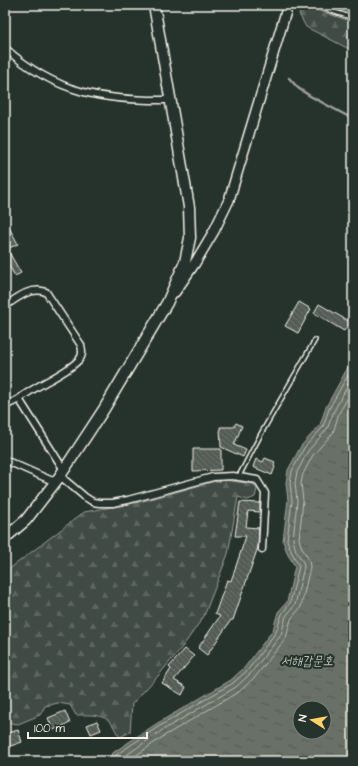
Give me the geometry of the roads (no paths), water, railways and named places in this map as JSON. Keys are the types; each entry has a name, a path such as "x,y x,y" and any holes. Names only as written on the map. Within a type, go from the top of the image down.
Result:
{"main road":[{"path":"154,5 190,207 190,238 185,262 167,303"},
{"path":"5,538 26,520 60,476 104,409 167,303 195,263 214,231 229,200 288,5"}],"street":[{"path":"5,48 17,59 53,81 78,91 107,98 170,100"},
{"path":"5,306 32,290 46,292 83,350 81,356 72,366 5,406"},
{"path":"19,399 60,476 93,502 113,503 213,477 238,477 257,480 265,493 262,549"},
{"path":"5,460 60,476"}],"lane":[{"path":"314,5 353,18"},
{"path":"238,477 315,340"}],"water":[{"name":"서해갑문호","path":"353,358 353,761 105,761 114,752 156,724 231,680 245,667 273,630 278,612 287,602 295,566 288,555 283,541 288,500 286,483 288,470 301,446 320,425 326,407"}],"waterway":[{"path":"289,78 298,88 310,96 353,119"}]}
